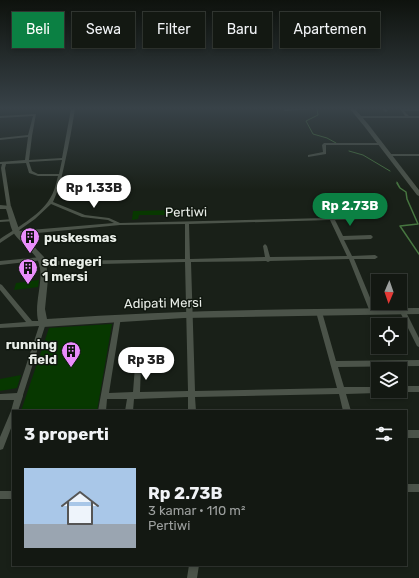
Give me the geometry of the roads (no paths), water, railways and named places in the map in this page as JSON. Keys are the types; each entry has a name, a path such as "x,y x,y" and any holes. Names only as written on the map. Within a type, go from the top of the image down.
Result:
{"street":[{"path":"0,139 30,136 25,161 32,174 60,175"},
{"path":"0,241 19,231 24,224 50,202 60,175 68,136"},
{"path":"374,136 419,194"},
{"path":"319,146 381,144"},
{"path":"308,156 325,153 324,145"},
{"path":"390,156 419,156"},
{"path":"14,410 48,322 41,309 45,263 19,231 13,220 9,207 2,163 63,160"},
{"path":"50,202 84,216 109,219 120,224"},
{"path":"0,207 9,207"},
{"name":"Pertiwi","path":"19,231 120,224 367,218"},
{"path":"332,219 351,258 373,312"},
{"path":"0,221 13,220"},
{"path":"187,223 190,286 189,315 192,410"},
{"path":"341,238 371,237"},
{"path":"265,246 268,260"},
{"path":"0,263 268,260 375,257"},
{"path":"0,286 31,324"},
{"path":"319,312 347,410"},
{"name":"Adipati Mersi","path":"48,322 118,317 189,315 319,312 419,312"},
{"path":"403,312 419,344"},
{"path":"102,410 118,317"},
{"path":"0,326 48,322"},
{"path":"334,364 419,363"},
{"path":"129,410 138,366"},
{"path":"407,389 419,389"},
{"path":"105,396 371,390"},
{"path":"0,397 20,396"},
{"path":"0,446 11,424"},
{"path":"407,434 419,434"},
{"path":"407,488 419,488"},
{"path":"0,495 12,495"},
{"path":"192,578 194,566"}],"waterway":[{"path":"320,136 336,143"},
{"path":"349,151 363,155 390,171"},
{"path":"397,183 400,188 406,192 407,199 418,224 400,226 419,254"}],"place":[{"name":"puskesmas","path":"30,254"},
{"name":"sd negeri 1 mersi","path":"28,285"},
{"name":"running field","path":"71,368"}]}
